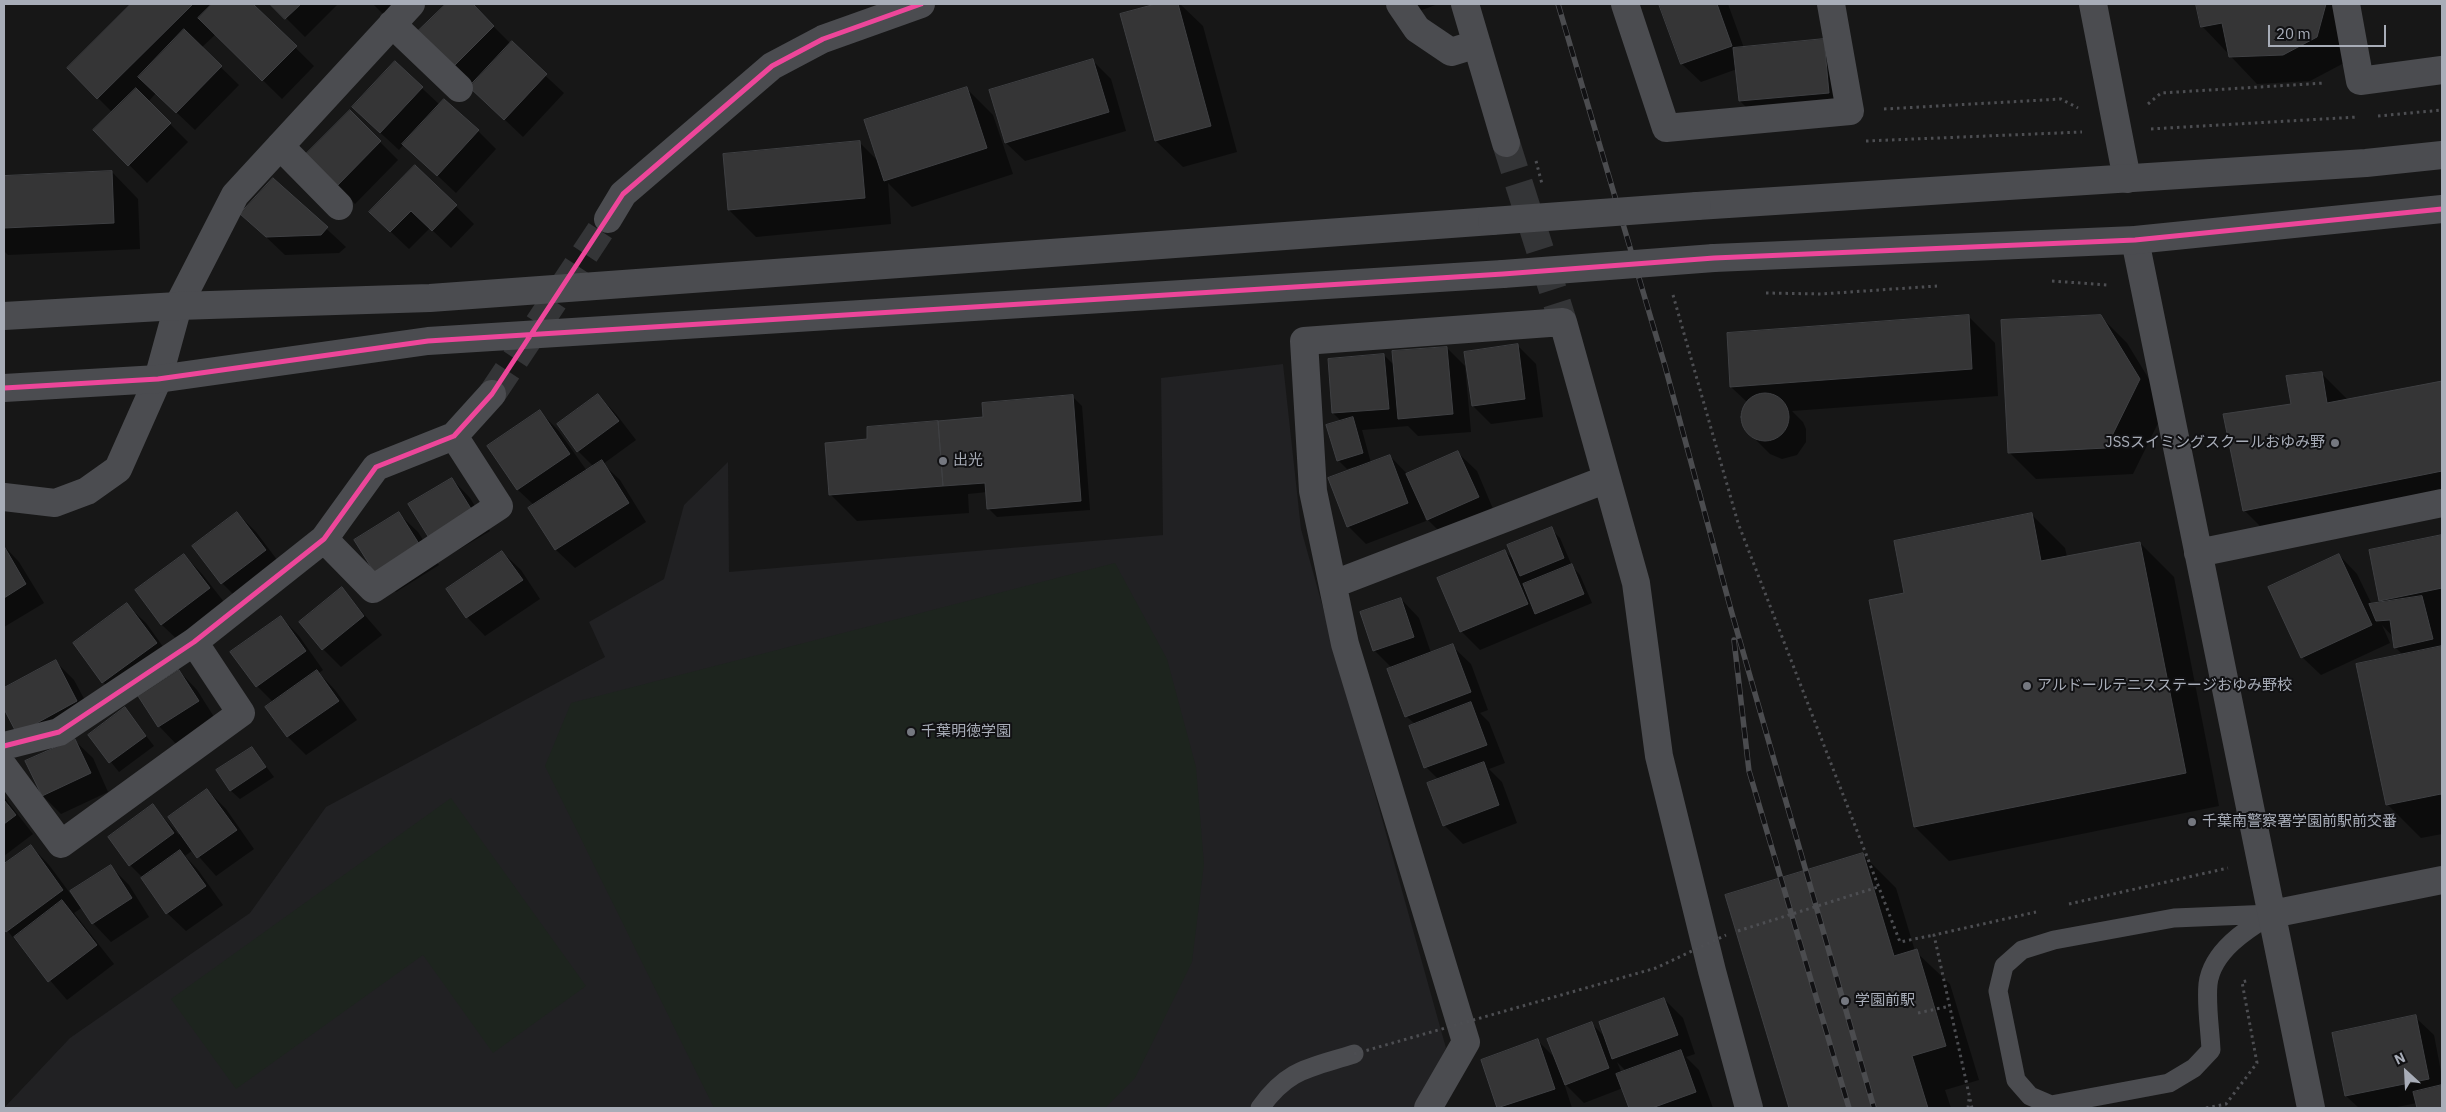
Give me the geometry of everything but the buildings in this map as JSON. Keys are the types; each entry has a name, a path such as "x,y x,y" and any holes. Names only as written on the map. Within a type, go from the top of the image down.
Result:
{"street":[{"path":"4,497 55,503 87,491 118,469 158,379 178,306 235,195 411,4"},
{"path":"608,219 623,194 772,66 823,39 922,4"},
{"path":"1400,4 1417,29 1452,52 1477,44"},
{"path":"1465,4 1506,143"},
{"path":"1626,4 1666,128 1850,111 1831,4"},
{"path":"2094,4 2127,178"},
{"path":"2346,4 2360,81 2442,70"},
{"path":"392,24 459,88"},
{"path":"280,146 339,206"},
{"path":"4,316 178,306 430,298 1492,220 2356,164 2442,155"},
{"path":"4,388 158,379 428,341 1503,274 1714,258 2135,240 2442,209"},
{"path":"2135,240 2311,1108"},
{"path":"1428,1108 1466,1042 1345,644 1334,584 1312,492 1304,341 1563,322 1636,583 1659,756 1712,971 1749,1108"},
{"path":"4,746 59,732 194,642 324,539 376,467 454,436 492,394"},
{"path":"324,539 373,589 499,506 454,436"},
{"path":"1334,584 1607,480"},
{"path":"2198,553 2442,503"},
{"path":"4,767 60,844 241,713 194,642"},
{"path":"2272,914 2442,880"}],"lane":[{"path":"2272,914 2242,932 2214,963 2208,983 2211,1050 2194,1068 2169,1083 2051,1104 2030,1096 2016,1080 1998,991 2004,966 2022,950 2054,940 2174,918 2272,914"},
{"path":"1260,1108 1272,1092 1295,1072 1354,1054"}],"path":[{"path":"2118,131 2161,93 2360,81"},
{"path":"1850,111 2061,99 2118,131"},
{"path":"2372,116 2442,110"},
{"path":"1860,141 2118,131 2363,117"},
{"path":"2050,280 2109,285"},
{"path":"1762,293 1821,294 1940,285"},
{"path":"1672,290 1738,523 1900,942 1934,935"},
{"path":"1354,1054 1656,968 1726,935 1878,887"},
{"path":"2206,1108 2226,1104 2257,1063 2242,982 2257,978"},
{"path":"1918,1013 1950,1006"},
{"path":"1968,1108 1969,1094"}],"shaded area":[{"name":"千葉明徳学園","path":"1283,364 1301,529 1446,1048 1416,1108 4,1108 70,1038 250,913 326,807 605,657 589,622 664,579 684,505 728,462 729,572 1163,535 1161,378"},
{"path":"1115,563 1167,659 1196,767 1204,864 1192,962 1135,1078 1105,1108 714,1108 545,766 571,703"},
{"path":"451,798 586,986 493,1053 423,955 236,1089 171,999"}],"tunnel":[{"path":"1506,143 1563,322"},
{"path":"492,394 608,219"}],"railway":[{"path":"1558,4 1665,366 1731,610 1874,1108"},
{"path":"1734,640 1749,771 1849,1108"}],"cycle path":[{"path":"4,746 59,732 194,642 324,539 376,467 454,436 492,394 623,194 772,66 823,39 921,4"},
{"path":"4,388 158,379 428,341 1503,274 1714,258 2135,240 2442,209"}],"place":[{"name":"JSSスイミングスクールおゆみ野","path":"2335,443"},
{"name":"出光","path":"943,461"},
{"name":"アルドールテニスステージおゆみ野校","path":"2027,686"},
{"name":"千葉明徳学園","path":"911,732"},
{"name":"千葉南警察署学園前駅前交番","path":"2192,822"},
{"name":"学園前駅","path":"1845,1001"}]}
